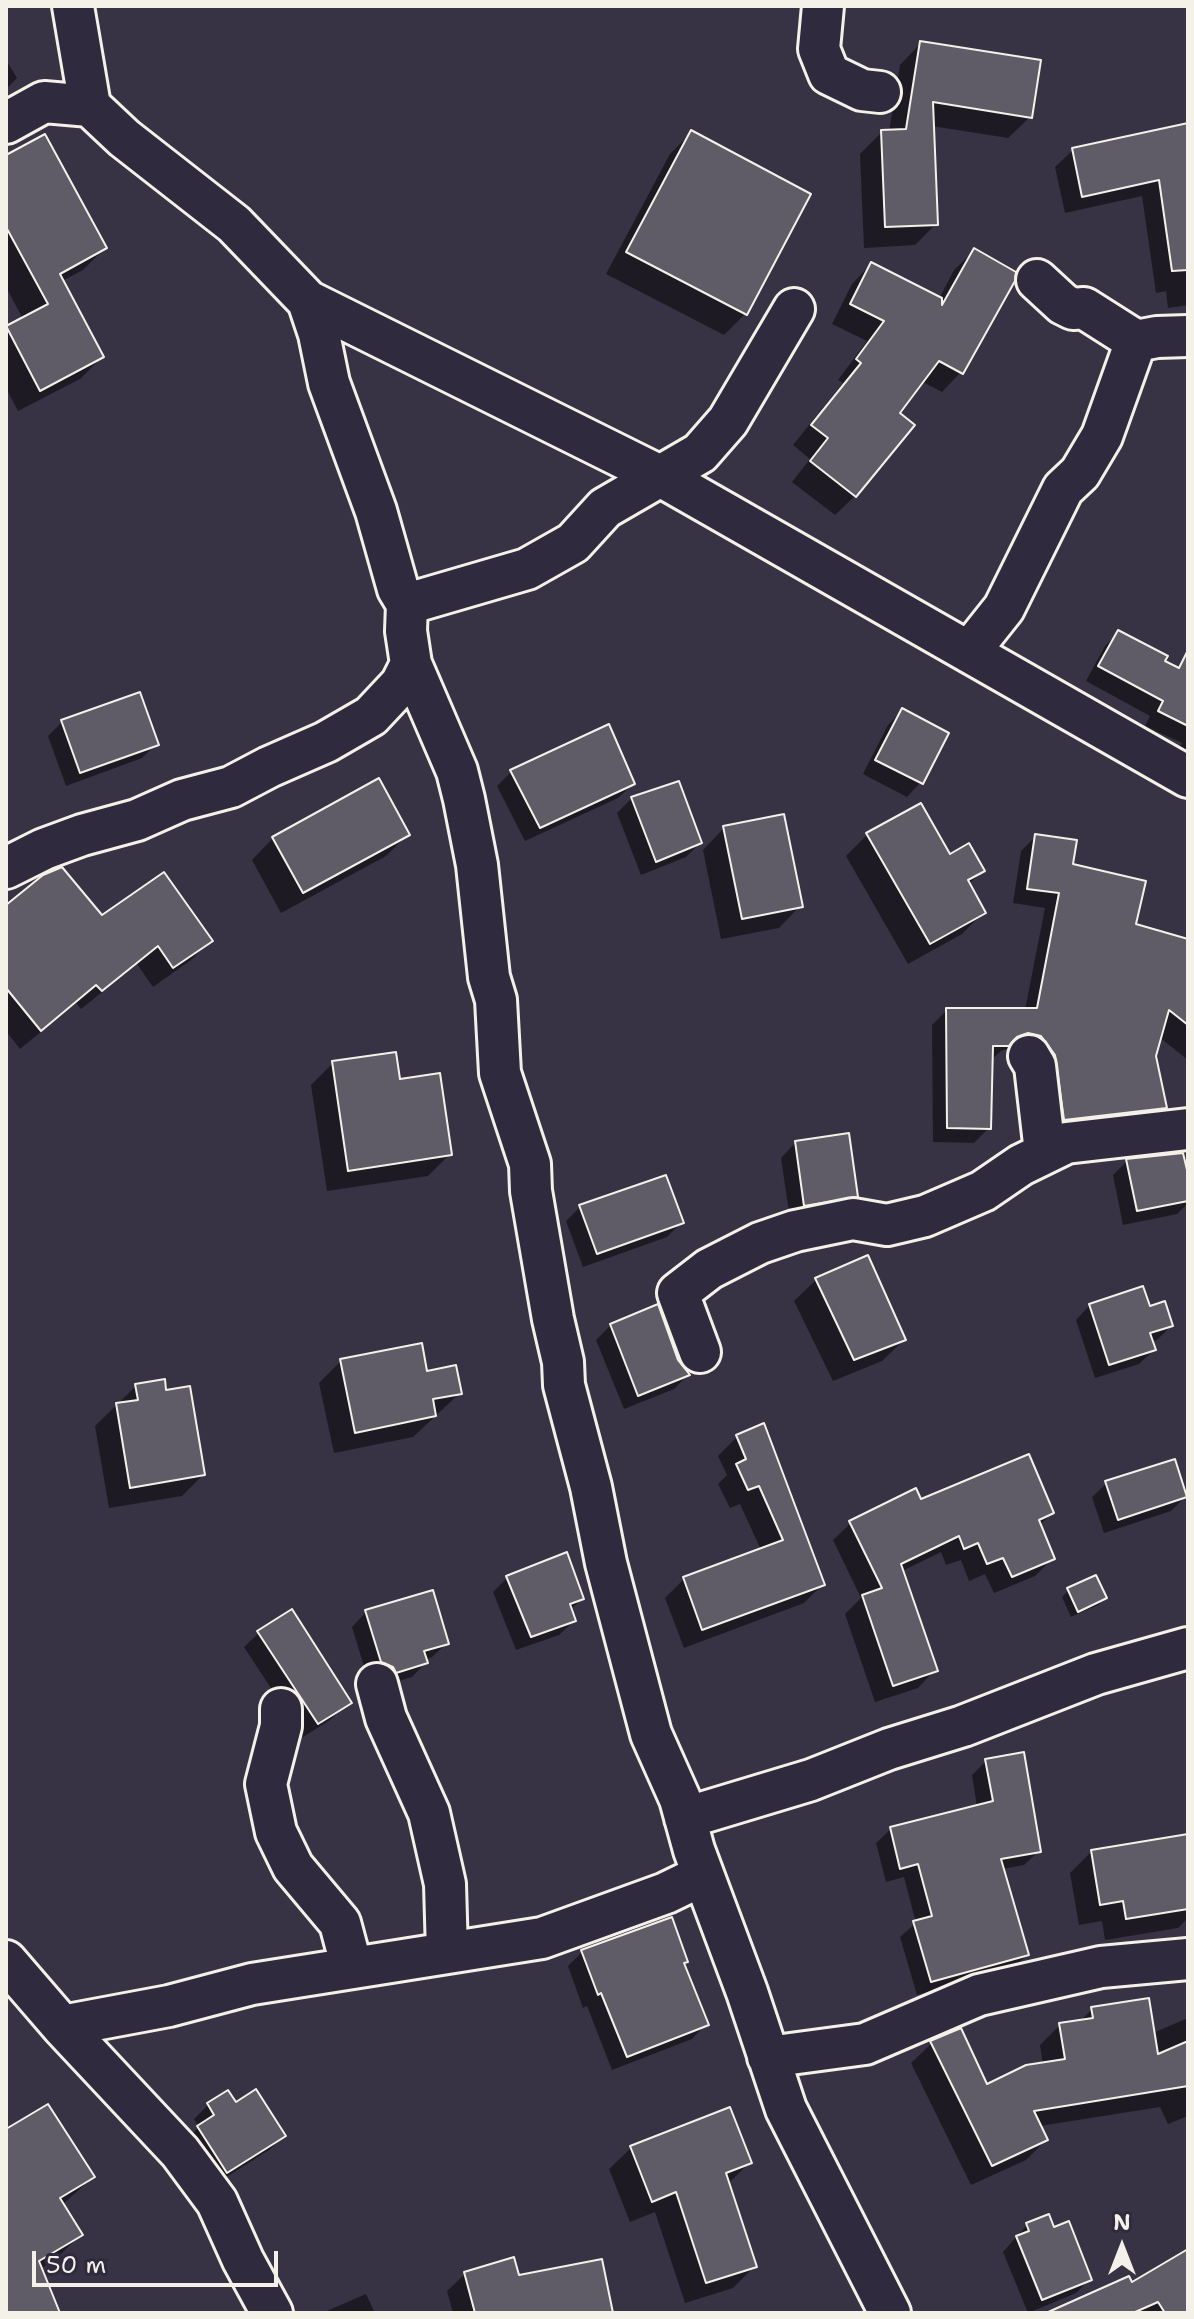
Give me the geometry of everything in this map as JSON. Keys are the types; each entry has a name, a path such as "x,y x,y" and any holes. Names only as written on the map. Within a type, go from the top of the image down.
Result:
{"street":[{"path":"73,6 90,106 124,138 234,224 308,301 662,477 1188,777"},
{"path":"823,6 819,49 829,74 862,90 880,92"},
{"path":"6,123 44,102 90,106"},
{"path":"1037,280 1063,304 1073,309 1084,308 1136,341 1188,336"},
{"path":"308,301 329,383 376,511 398,589 407,604 406,631 411,664 457,771 477,865 489,977 496,1000 500,1073 530,1164 531,1191 563,1362 564,1385 651,1734 680,1799 703,1875 786,2109 890,2313"},
{"path":"407,604 527,569 573,543 605,508 700,453 728,421 794,309"},
{"path":"969,652 1004,608 1063,489 1080,473 1102,436 1136,341"},
{"path":"6,868 82,835 137,820 182,800 231,787 326,742 371,716 401,684 411,664"},
{"path":"1029,1056 1035,1066 1045,1152"},
{"path":"700,1352 678,1293 709,1269 760,1243 795,1231 853,1219 887,1225 925,1216 983,1191 1045,1152 1066,1143 1188,1129"},
{"path":"685,1818 720,1809 746,1797 811,1780 1096,1674 1188,1648"},
{"path":"377,1684 386,1718 429,1813 445,1884 447,1953"},
{"path":"281,1709 281,1726 266,1784 276,1832 293,1867 340,1923 352,1968"},
{"path":"62,2026 169,2006 252,1984 542,1938 666,1893 703,1875"},
{"path":"768,2057 865,2044 979,1995 1101,1967 1188,1959"},
{"path":"6,1961 180,2152 208,2189 272,2313"}],"building":[{"path":"920,41 1041,60 1032,118 933,102 938,225 885,227 881,130 906,129"},
{"path":"1188,123 1188,270 1172,271 1159,180 1082,197 1072,148"},
{"path":"691,130 811,194 747,315 626,252"},
{"path":"45,134 107,248 60,274 104,357 40,391 6,326 48,304 6,227 6,155"},
{"path":"974,248 1016,272 1015,281 963,374 939,361 900,413 915,425 856,497 810,461 828,438 811,425 861,363 856,359 884,321 850,304 871,262 942,298 942,305"},
{"path":"1118,630 1168,656 1165,661 1179,668 1188,650 1188,726 1158,711 1163,701 1098,666"},
{"path":"140,692 159,745 80,773 61,720"},
{"path":"902,708 949,733 923,784 875,760"},
{"path":"609,724 635,784 540,828 510,770"},
{"path":"379,778 410,835 303,893 272,837"},
{"path":"679,781 702,843 656,862 631,797"},
{"path":"921,803 950,854 969,843 985,871 968,880 986,913 930,944 866,833"},
{"path":"784,814 803,907 742,919 723,826"},
{"path":"1035,834 1077,840 1073,864 1146,881 1136,924 1188,939 1188,1025 1169,1010 1156,1056 1167,1108 1064,1120 1055,1055 1041,1036 1028,1033 1017,1037 1009,1046 993,1046 991,1129 947,1128 946,1008 1037,1008 1059,893 1027,889"},
{"path":"62,867 102,915 164,872 213,941 173,968 158,946 102,991 96,985 41,1031 6,988 6,905 43,875"},
{"path":"396,1052 400,1079 440,1073 452,1155 348,1171 332,1061"},
{"path":"849,1133 858,1197 804,1206 795,1141"},
{"path":"1183,1153 1188,1174 1188,1201 1137,1211 1126,1159"},
{"path":"666,1175 684,1223 597,1254 579,1205"},
{"path":"868,1255 906,1340 854,1360 815,1278"},
{"path":"1143,1286 1150,1306 1165,1301 1173,1326 1150,1333 1156,1350 1109,1365 1089,1304"},
{"path":"658,1304 678,1360 690,1375 638,1396 610,1324"},
{"path":"422,1343 427,1371 456,1365 462,1394 433,1399 436,1416 355,1433 340,1359"},
{"path":"165,1379 166,1390 190,1386 205,1475 130,1488 116,1403 138,1400 135,1384"},
{"path":"764,1423 825,1585 702,1630 683,1577 783,1540 759,1486 748,1490 736,1464 746,1459 736,1435"},
{"path":"1029,1454 1054,1513 1039,1520 1055,1559 1012,1577 1003,1558 987,1564 978,1543 964,1549 959,1536 901,1564 938,1671 893,1686 862,1595 882,1588 849,1521 916,1488 921,1499"},
{"path":"1175,1459 1187,1497 1118,1520 1105,1481"},
{"path":"567,1552 584,1599 570,1604 576,1621 531,1637 506,1576"},
{"path":"1096,1575 1107,1598 1078,1612 1067,1588"},
{"path":"433,1590 449,1644 424,1651 428,1663 396,1673 393,1667 381,1662 365,1610"},
{"path":"292,1609 352,1703 318,1724 257,1631"},
{"path":"1024,1752 1041,1852 1001,1859 1029,1955 931,1982 913,1921 932,1916 918,1864 900,1869 890,1827 993,1801 985,1759"},
{"path":"1188,1834 1188,1909 1126,1919 1123,1901 1100,1905 1091,1850"},
{"path":"672,1917 688,1962 684,1963 709,2025 627,2057 581,1950"},
{"path":"1149,1998 1158,2054 1188,2041 1188,2086 1034,2111 1048,2140 992,2166 930,2041 961,2028 987,2084 1026,2065 1065,2059 1059,2023 1093,2018 1091,2007"},
{"path":"256,2089 286,2136 227,2173 197,2126 214,2115 207,2103 228,2090 236,2102"},
{"path":"48,2104 95,2177 60,2198 83,2235 39,2261 60,2313 6,2313 6,2129"},
{"path":"730,2107 752,2163 726,2173 757,2267 706,2283 676,2192 652,2202 630,2146"},
{"path":"1049,2214 1054,2227 1069,2221 1092,2280 1042,2300 1016,2236 1029,2231 1026,2223"},
{"path":"1188,2249 1188,2313 1165,2313 1158,2302 1133,2313 1046,2313 1129,2276 1132,2282"},
{"path":"514,2257 519,2275 602,2259 613,2313 475,2313 464,2272"}]}
